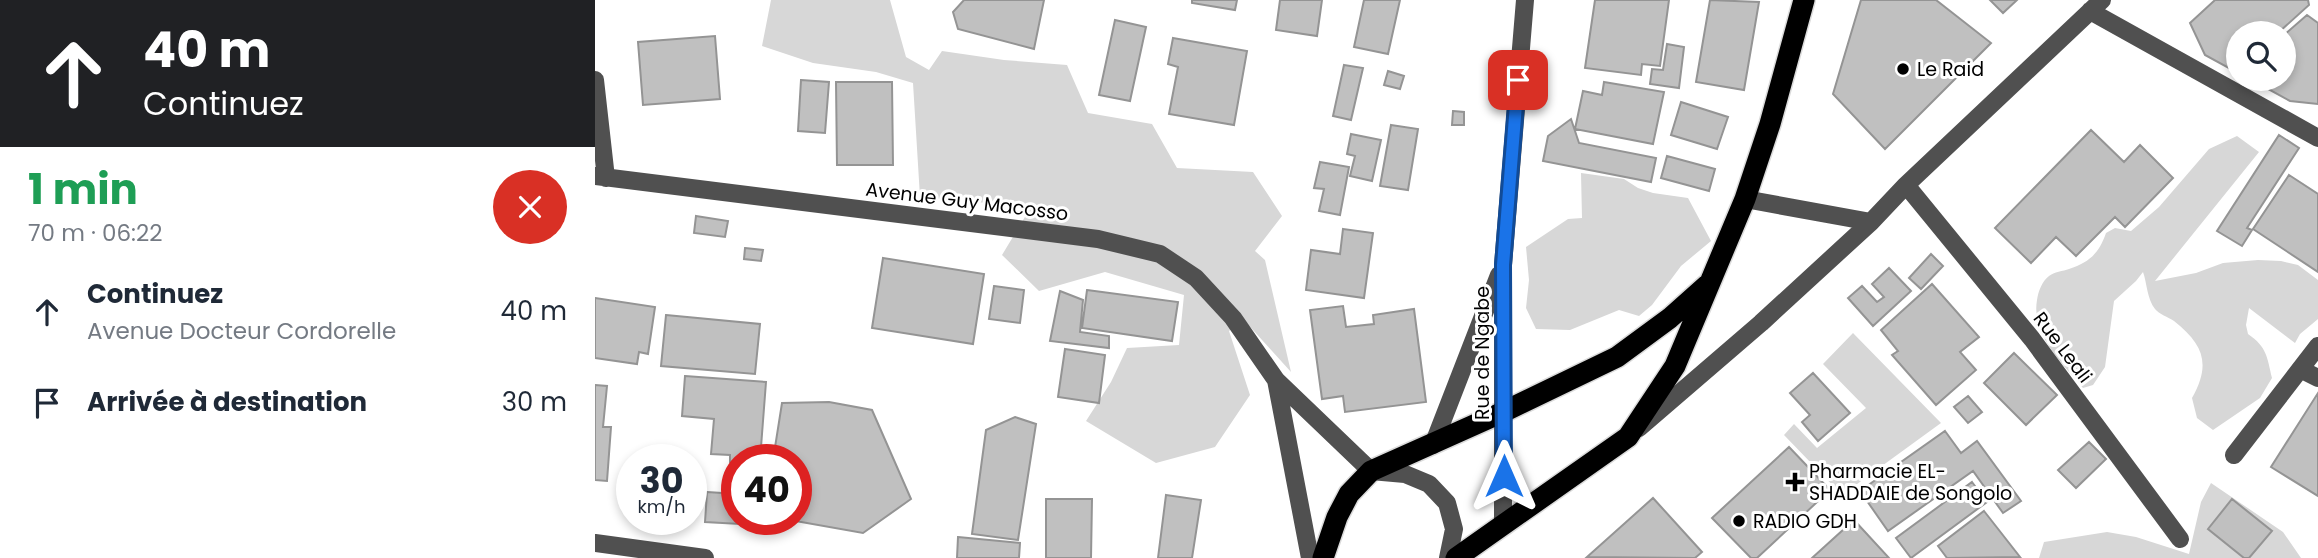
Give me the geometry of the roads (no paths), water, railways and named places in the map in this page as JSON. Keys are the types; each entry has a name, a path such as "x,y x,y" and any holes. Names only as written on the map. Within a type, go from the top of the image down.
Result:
{"highway":[{"path":"1457,558 1628,437 1675,366 1745,199 1770,124 1804,0"},
{"path":"1323,558 1336,517 1349,494 1371,471 1433,445 1617,357 1670,318 1710,283"}],"street":[{"path":"1433,445 1503,265 1525,0"},
{"path":"1628,437 1761,323 1871,222 1906,185 2096,6 2318,138"},
{"path":"595,80 601,177"},
{"name":"Avenue Guy Macosso","path":"601,177 1098,239 1160,254 1196,278 1233,318 1276,380"},
{"name":"Rue Leali","path":"1906,185 2032,339 2181,539"},
{"path":"1745,199 1871,222"},
{"name":"Rue de Ngabe","path":"1503,265 1503,525"},
{"path":"2234,455 2318,346"},
{"path":"2300,369 2318,378"},
{"path":"1276,380 1371,471 1405,474 1429,484 1447,503 1454,528 1448,558"},
{"path":"1276,380 1310,558"},
{"path":"595,543 705,558"}],"place":[{"name":"Le Raid","path":"1903,69"},
{"name":"Pharmacie EL- SHADDAIE de Songolo","path":"1795,482"},
{"name":"RADIO GDH","path":"1739,521"}]}
